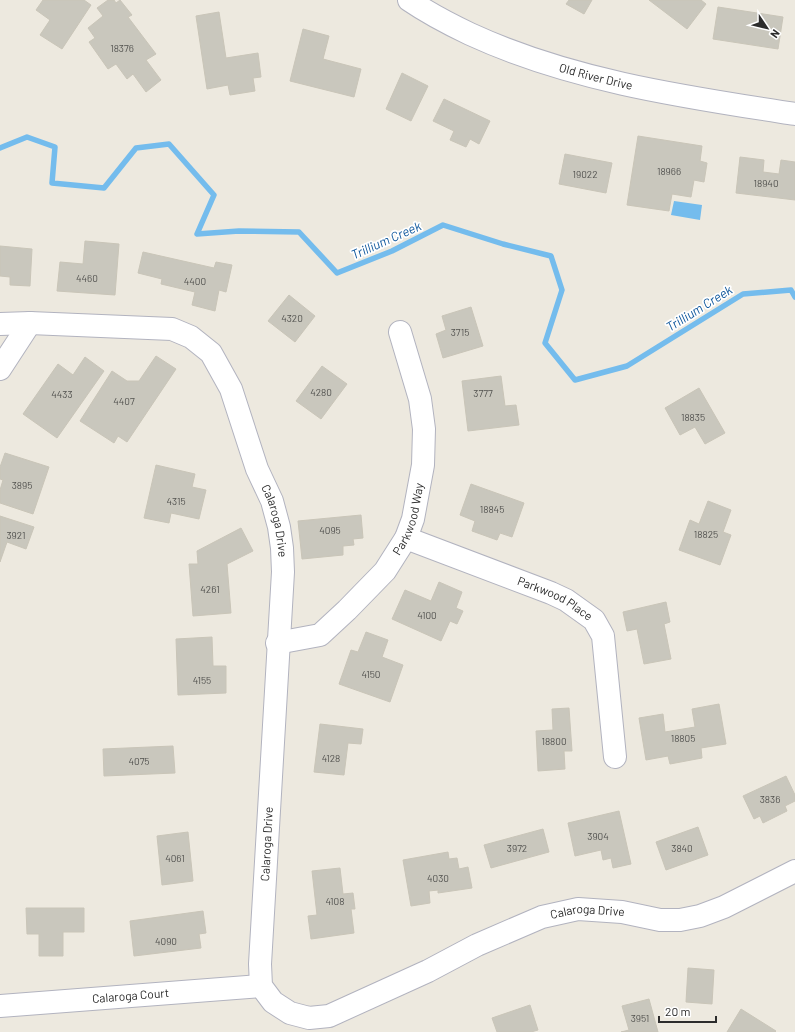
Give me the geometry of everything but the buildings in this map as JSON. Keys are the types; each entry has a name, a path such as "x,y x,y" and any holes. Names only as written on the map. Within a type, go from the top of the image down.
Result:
{"street":[{"name":"Old River Drive","path":"409,0 450,24 494,45 540,61 665,93 795,114"},
{"name":"Calaroga Drive","path":"0,324 30,323 172,329 191,337 211,352 231,389 257,469 272,500 279,527 282,548 282,572 260,964 261,986 274,1002 290,1013 309,1018 329,1016 428,971 477,945 542,917 578,909 622,912 660,920 680,920 700,916 724,907 795,871"},
{"path":"0,369 30,323"},
{"name":"Parkwood Way","path":"277,643 320,635 385,571 406,538 413,519 423,465 424,429 420,399 400,332"},
{"name":"Parkwood Place","path":"406,538 551,592 566,600 594,620 603,636 615,757"},
{"name":"Calaroga Court","path":"0,1006 261,986"}],"water":[{"path":"674,201 702,205 700,220 671,215"}],"waterway":[{"name":"Trillium Creek","path":"0,148 27,137 55,147 52,183 104,188 136,148 169,144 214,195 197,234 239,231 299,232 337,273 392,251 443,225 503,244 551,256 562,290 545,343 575,380 627,366 743,294 791,290 795,297"}]}
